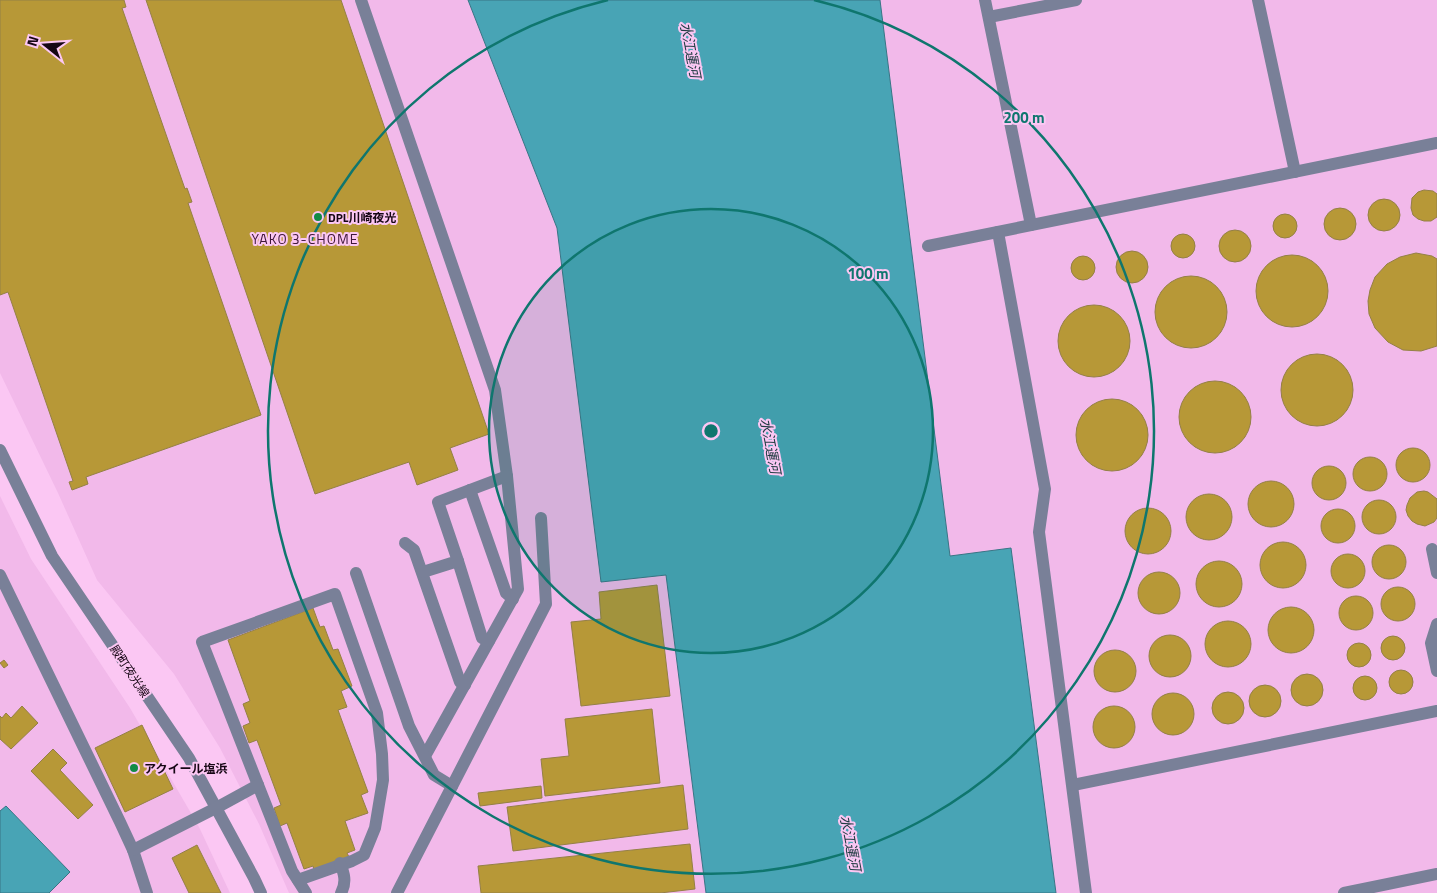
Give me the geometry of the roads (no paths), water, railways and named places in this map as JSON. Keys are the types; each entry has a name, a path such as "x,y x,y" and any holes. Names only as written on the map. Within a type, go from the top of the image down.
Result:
{"street":[{"path":"362,0 495,390 507,476 518,589 425,756"},
{"path":"985,0 1031,225"},
{"path":"988,17 1076,0"},
{"path":"1258,0 1295,172"},
{"path":"928,246 1437,143"},
{"path":"998,232 1045,489 1039,532 1086,893"},
{"name":"殿町夜光線","path":"0,450 52,556 189,758 261,893"},
{"path":"489,641 482,638 438,502 507,476"},
{"path":"470,490 506,593 513,599"},
{"path":"396,893 546,604 541,518"},
{"path":"405,544 414,550 460,682 465,685"},
{"path":"1432,549 1437,573"},
{"path":"423,572 458,560"},
{"path":"356,573 409,726 434,775 452,786"},
{"path":"0,575 104,789 132,850 147,893"},
{"path":"298,880 364,855 375,828 383,780 382,754 376,713 335,594 202,642 292,870 298,880 306,893"},
{"path":"1437,624 1431,643 1437,671"},
{"path":"1072,785 1437,711"},
{"path":"132,850 258,785"},
{"path":"341,893 344,887 345,875 342,864"},
{"path":"1344,893 1437,874"}],"water":[{"name":"水江運河","path":"468,0 880,0 950,556 1011,548 1056,893 706,893 666,575 601,582 557,228"},
{"path":"6,806 70,872 49,893 0,893 0,811"}],"place":[{"name":"DPL川崎夜光","path":"318,217"},
{"name":"アクイール塩浜","path":"134,768"}],"district":[{"name":"YAKO 3-CHOME","path":"305,238"}]}
